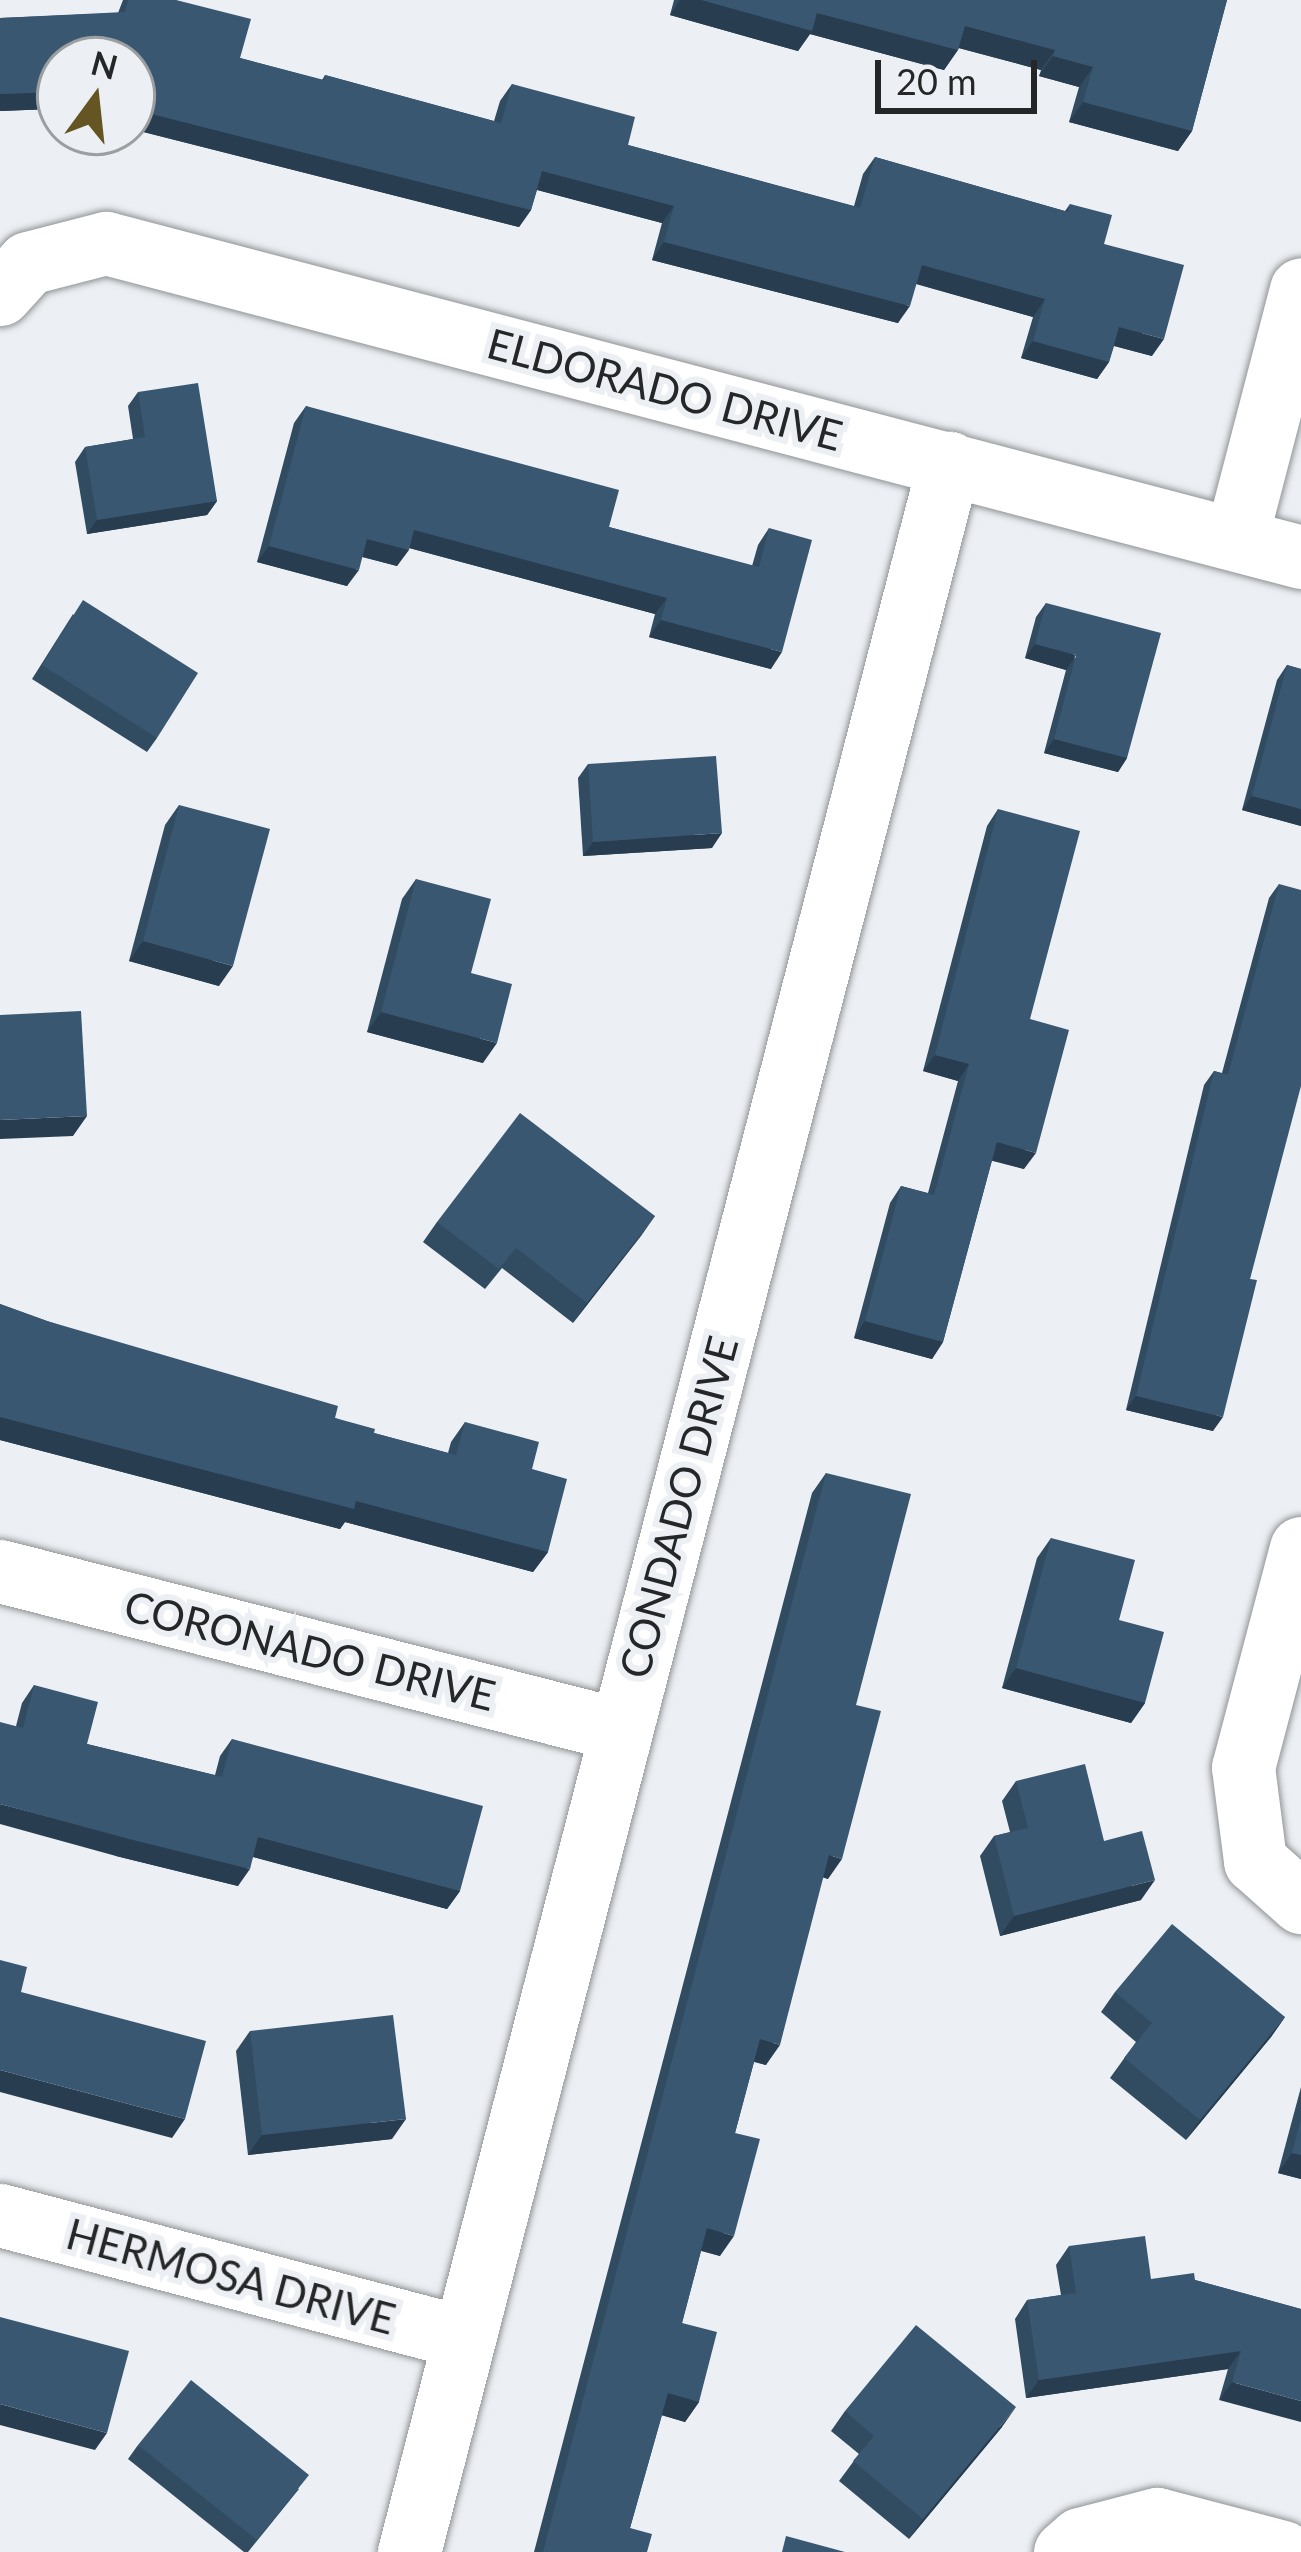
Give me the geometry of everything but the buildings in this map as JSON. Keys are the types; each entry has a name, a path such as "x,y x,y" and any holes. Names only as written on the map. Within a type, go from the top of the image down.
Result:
{"street":[{"name":"ELDORADO DRIVE","path":"14,279 106,243 1301,557"},
{"path":"1236,539 1301,289"},
{"name":"CONDADO DRIVE","path":"409,2552 949,464"},
{"path":"1301,1548 1243,1767 1255,1861 1301,1902"},
{"name":"CORONADO DRIVE","path":"0,1570 620,1730"},
{"name":"HERMOSA DRIVE","path":"0,2215 463,2337"},
{"path":"1072,2545 1157,2519 1283,2552"}]}
